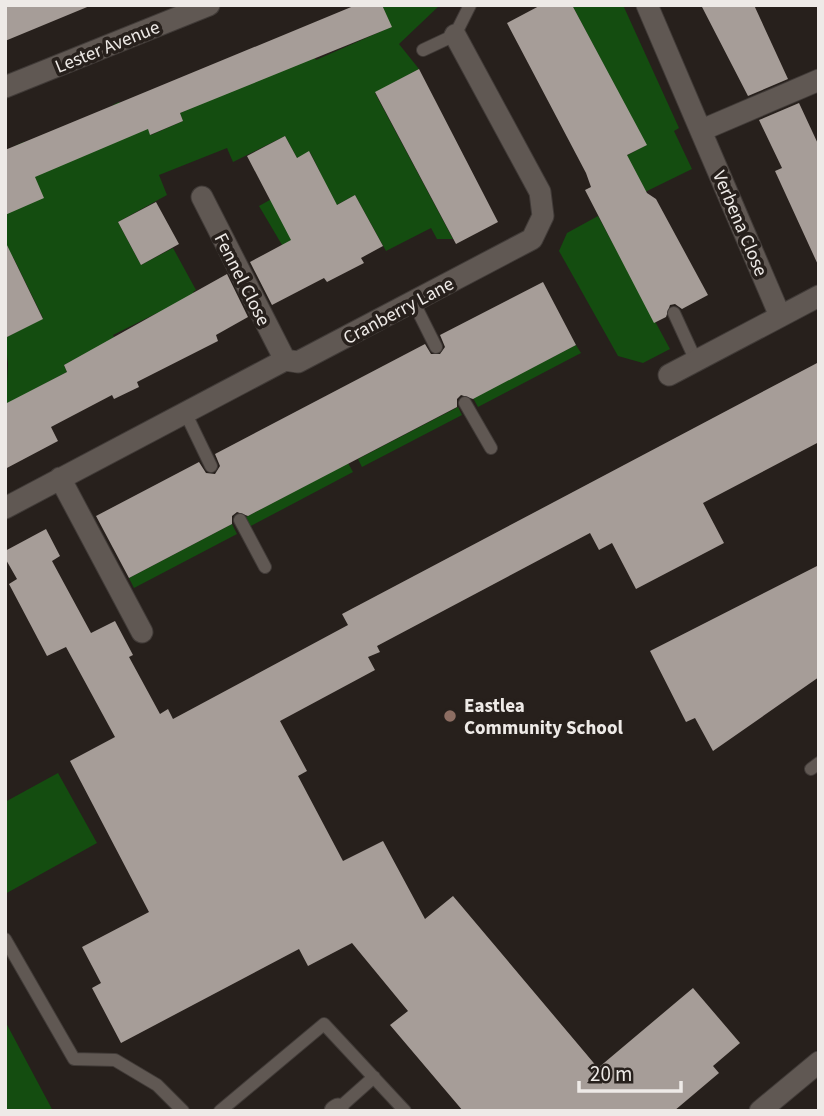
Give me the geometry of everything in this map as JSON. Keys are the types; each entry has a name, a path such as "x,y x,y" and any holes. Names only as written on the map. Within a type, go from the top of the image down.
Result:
{"street":[{"name":"Lester Avenue","path":"5,88 209,5"},
{"name":"Verbena Close","path":"647,5 780,316"},
{"name":"Cranberry Lane","path":"5,508 285,360 298,362 532,239 543,216 540,192 455,35"},
{"path":"702,130 819,80"},
{"name":"Fennel Close","path":"202,197 285,360"},
{"path":"669,375 819,296"},
{"path":"60,478 142,632"},
{"path":"760,1111 819,1062"}],"lane":[{"path":"423,50 455,35 470,5"},
{"path":"414,303 436,347"},
{"path":"674,313 696,361"},
{"path":"465,403 491,447"},
{"path":"185,412 211,466"},
{"path":"240,520 265,567"},
{"path":"5,939 74,1059 115,1060 158,1086 183,1111"},
{"path":"220,1111 324,1024 405,1111"},
{"path":"337,1110 374,1077"}],"green space":[{"path":"382,5 440,5 399,44 419,69 375,93 453,239 437,239 431,228 386,251 355,195 333,207 285,250 259,206 320,172 310,152 297,158 285,136 233,162 227,148 159,175 167,195 118,222 141,265 173,248 196,290 193,292 198,302 157,313 113,335 129,366 88,352 64,365 67,372 31,391 5,422 8,364 5,338 43,318 13,257 5,260 5,215 15,146 24,142 38,175 126,137 113,105 119,102 132,132 147,126 151,135 183,121 180,113 220,95 302,29 316,60 391,27"},
{"path":"572,5 623,5 679,128 674,131 692,169 645,192 626,156 646,145"},
{"path":"598,216 670,349 643,363 618,356 559,251 567,233"},
{"path":"576,345 581,353 478,407 473,398"},
{"path":"458,407 462,415 362,467 358,459"},
{"path":"348,463 353,472 249,527 244,518"},
{"path":"232,524 237,534 134,588 129,578"},
{"path":"58,773 97,843 5,894 5,802"},
{"path":"5,1021 53,1111 5,1111"}],"building":[{"path":"5,5 92,5 5,41"},
{"path":"356,5 382,5 392,27 180,113 183,121 150,135 148,129 35,177 44,198 5,215 5,150"},
{"path":"541,5 572,5 647,145 627,155 647,193 656,199 708,295 682,309 675,304 670,305 666,317 654,323 585,190 591,187 586,173 507,23"},
{"path":"701,5 754,5 788,79 748,96"},
{"path":"419,69 498,222 456,244 375,92"},
{"path":"799,103 819,146 819,267 775,171 782,168 759,120"},
{"path":"285,136 297,158 309,151 337,205 355,195 383,246 361,258 364,263 327,282 324,278 272,305 250,262 291,240 247,156"},
{"path":"156,202 179,244 141,265 118,222"},
{"path":"5,241 43,319 5,338"},
{"path":"227,274 248,317 216,335 218,341 137,382 139,387 114,399 112,395 51,427 58,441 5,469 5,404 67,372 64,365"},
{"path":"543,282 576,345 473,399 461,395 457,399 457,407 248,516 237,512 232,516 232,524 129,578 96,516 199,462 206,473 215,474 220,466 215,454 425,344 431,354 440,354 445,347 440,335"},
{"path":"819,362 819,442 703,503 724,543 636,589 612,543 599,550 590,533 377,646 380,652 368,657 375,670 280,721 307,771 298,776 343,861 383,841 425,919 453,896 598,1068 693,988 740,1043 713,1066 719,1073 674,1111 463,1111 390,1025 408,1011 352,943 308,966 299,949 121,1043 92,988 101,983 82,947 149,912 70,761 115,737 66,647 47,656 9,584 17,579 5,558 5,551 46,529 60,556 52,561 91,633 115,621 133,655 129,657 160,714 168,709 173,719 348,625 342,614"},
{"path":"819,565 819,677 713,751 695,718 686,722 650,651"}],"place":[{"name":"Eastlea Community School","path":"450,716"}]}
